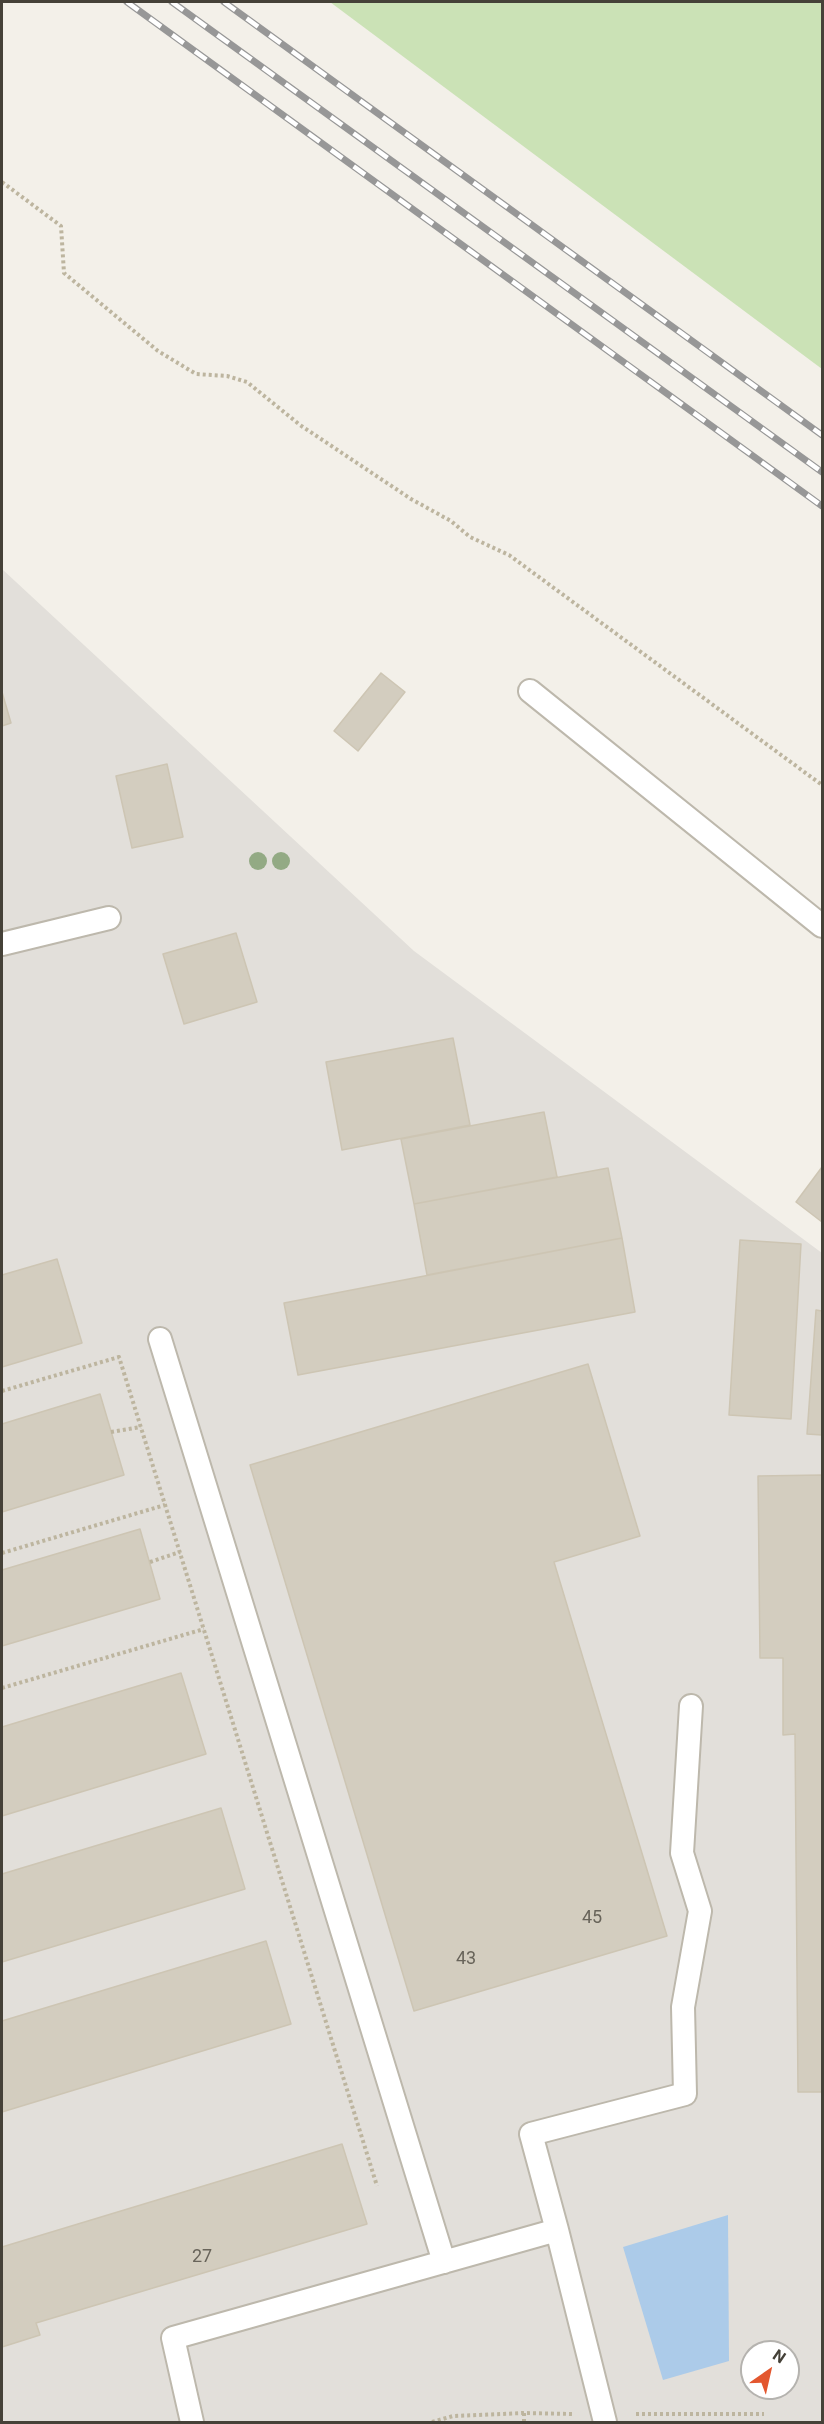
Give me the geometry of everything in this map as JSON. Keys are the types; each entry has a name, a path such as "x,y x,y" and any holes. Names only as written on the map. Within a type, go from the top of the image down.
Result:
{"lane":[{"path":"530,691 822,926"},
{"path":"2,944 109,918"},
{"path":"160,1339 444,2262"},
{"path":"604,2418 531,2134 685,2094 683,2007 700,1911 682,1853 691,1706"},
{"path":"192,2422 173,2338 557,2229"}],"path":[{"path":"2,182 61,226 64,273 158,351 196,374 227,376 247,382 300,424 411,499 451,520 470,537 509,555 822,785"},
{"path":"2,1391 119,1357 377,2186"},
{"path":"111,1432 141,1427"},
{"path":"2,1553 165,1505"},
{"path":"150,1562 180,1552"},
{"path":"2,1688 204,1629"},
{"path":"524,2413 524,2422"},
{"path":"432,2422 453,2416 524,2413 604,2418 765,2414"}],"shaded area":[{"path":"2,569 414,951 822,1253 822,2422 2,2422"}],"green space":[{"path":"330,2 822,2 822,369"}],"water":[{"path":"728,2215 729,2361 663,2380 623,2247"}],"building":[{"path":"381,673 405,692 358,751 334,731"},
{"path":"2,692 11,723 2,726"},
{"path":"167,764 183,837 132,848 116,776"},
{"path":"236,933 257,1002 184,1024 163,954"},
{"path":"453,1038 470,1125 342,1150 326,1062"},
{"path":"544,1112 557,1177 414,1204 401,1139"},
{"path":"822,1167 822,1222 796,1202"},
{"path":"608,1168 622,1238 427,1275 414,1204"},
{"path":"622,1238 635,1312 298,1375 284,1303"},
{"path":"740,1240 801,1244 791,1419 729,1415"},
{"path":"57,1259 82,1343 2,1367 2,1275"},
{"path":"816,1310 822,1311 822,1435 807,1434"},
{"path":"588,1364 640,1536 554,1562 667,1936 414,2011 250,1465"},
{"path":"100,1394 124,1475 2,1512 2,1424"},
{"path":"822,1475 822,2092 798,2092 795,1734 783,1735 783,1658 760,1658 758,1476"},
{"path":"140,1529 160,1599 2,1646 2,1570"},
{"path":"181,1673 206,1754 2,1816 2,1727"},
{"path":"221,1808 245,1889 2,1962 2,1874"},
{"path":"266,1941 291,2024 2,2112 2,2021"},
{"path":"342,2144 367,2224 36,2323 40,2335 2,2347 2,2247"}],"railway":[{"path":"127,2 822,506"},
{"path":"172,2 822,472"},
{"path":"224,2 822,435"}]}
